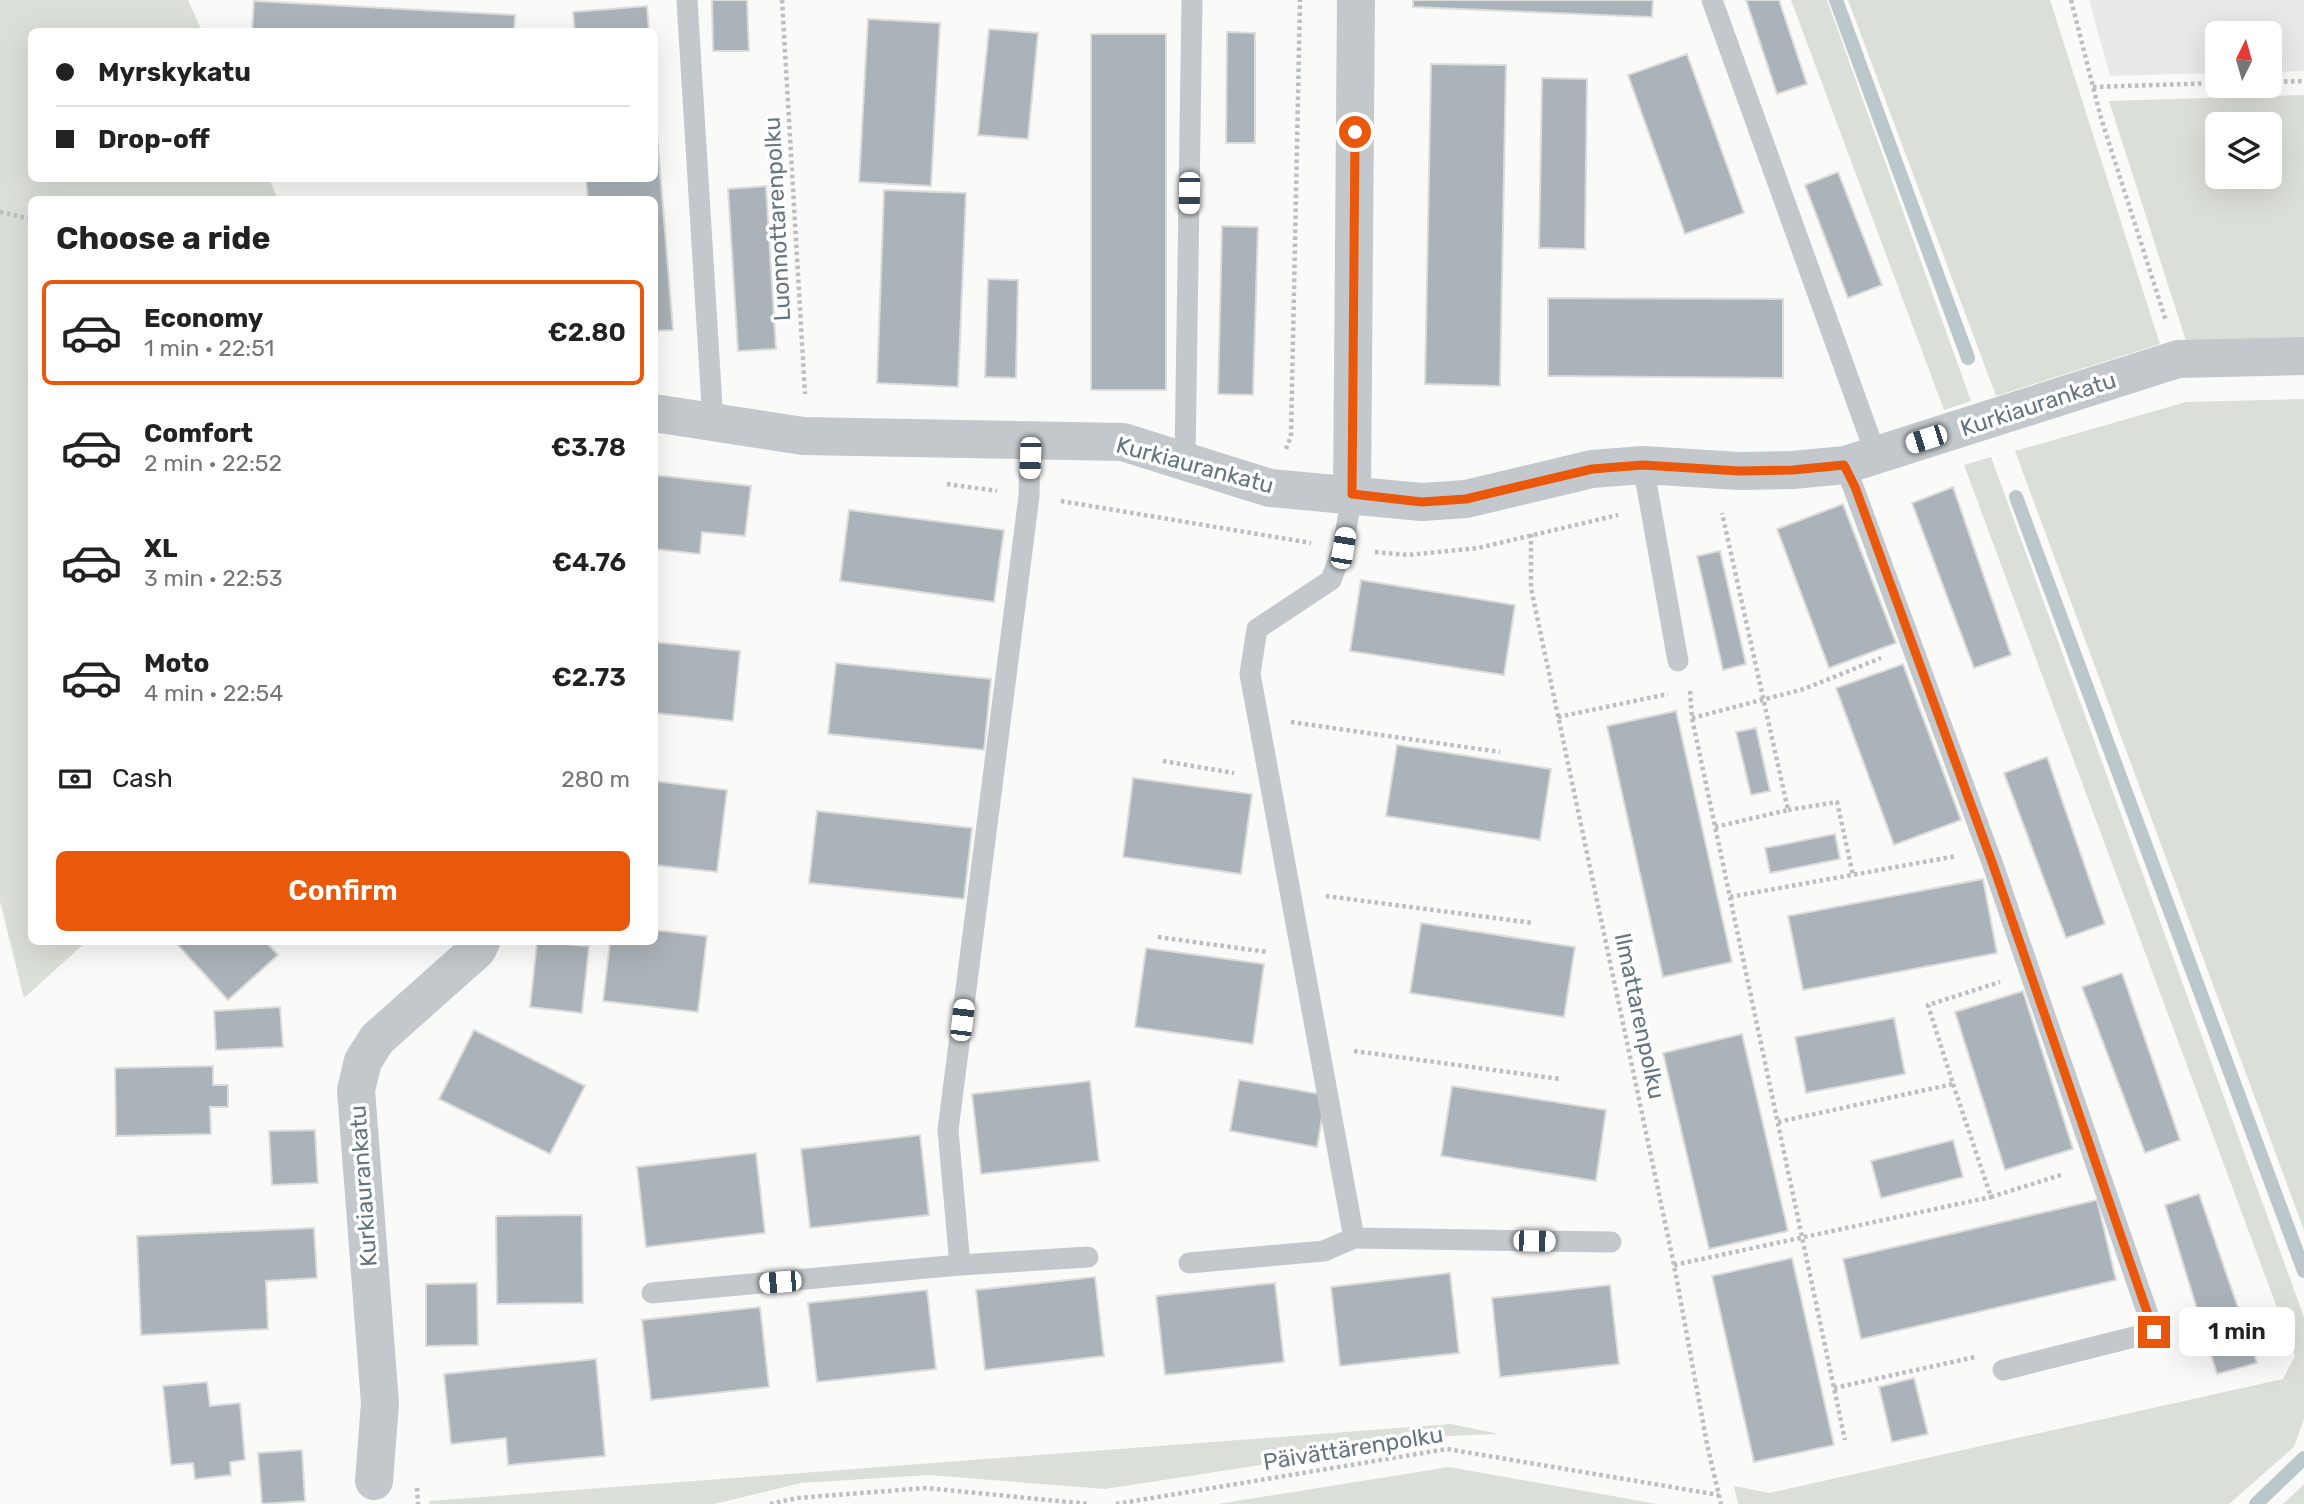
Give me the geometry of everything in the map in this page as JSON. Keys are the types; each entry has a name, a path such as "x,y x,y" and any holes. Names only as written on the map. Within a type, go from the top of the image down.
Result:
{"street":[{"path":"1352,494 1356,0"},
{"name":"Kurkiaurankatu","path":"658,414 803,436 1123,442 1270,488 1422,502 1466,499 1592,469 1643,465 1739,471 1793,470 1860,460 2178,359 2304,356"},
{"name":"Kurkiaurankatu","path":"374,1481 380,1403 356,1090 363,1061 377,1040 480,945"}],"lane":[{"path":"687,0 713,422"},
{"path":"1185,460 1192,0"},
{"path":"1712,0 1860,460 1912,646 1988,850 2154,1332 2003,1370"},
{"path":"960,1265 947,1130 1029,496 1030,439"},
{"path":"1643,465 1678,661"},
{"path":"1352,494 1343,548 1331,580 1257,629 1250,674 1354,1238"},
{"path":"1189,1263 1324,1251 1354,1238 1611,1242"},
{"path":"652,1293 960,1265 1088,1257"}],"path":[{"name":"Luonnottarenpolku","path":"782,0 805,396 803,436"},
{"path":"1256,535 1270,488 1291,436 1300,0"},
{"path":"2071,0 2101,118 2178,359"},
{"path":"2282,82 2304,81"},
{"path":"2094,87 2205,83"},
{"path":"0,212 28,218"},
{"path":"933,482 1343,548"},
{"path":"1722,513 1788,810"},
{"name":"Ilmattarenpolku","path":"1343,548 1408,555 1478,548 1531,534 1531,588 1674,1265 1707,1444 1721,1504"},
{"path":"1692,718 1804,689 1912,646"},
{"path":"1678,661 1690,690 1692,718 1845,1440"},
{"path":"1559,717 1690,690"},
{"path":"1258,718 1500,751"},
{"path":"1163,761 1269,778"},
{"path":"1715,827 1837,802 1853,875"},
{"path":"1730,897 1988,850"},
{"path":"1290,892 1532,922"},
{"path":"1158,937 1302,957"},
{"path":"1991,1197 1927,1005 2031,972"},
{"path":"1319,1046 1560,1079"},
{"path":"1778,1122 1953,1084"},
{"path":"1674,1265 1991,1197 2097,1163"},
{"path":"1834,1388 1999,1352 2003,1370"},
{"name":"Päivättärenpolku","path":"1116,1504 1447,1449 1719,1495"},
{"path":"416,1479 418,1504"},
{"path":"770,1504 797,1498 926,1489 1089,1504"}],"shaded area":[{"path":"0,0 188,0 201,28 28,28 28,182 270,182 277,196 28,196 28,945 83,945 24,998 0,901"},
{"path":"1791,0 1827,0 1971,401 1944,410"},
{"path":"1848,0 2050,0 2160,344 1996,396"},
{"path":"2089,0 2304,0 2304,71 2282,72 2282,21 2205,21 2205,73 2110,76"},
{"path":"2304,95 2304,339 2187,344 2109,101 2282,98 2282,96"},
{"path":"2304,399 2304,1230 2015,451 2186,402"},
{"path":"1991,457 2304,1317 2304,1419 2294,1447 2229,1504 1738,1504 1734,1486 1769,1493 2283,1379 2295,1356 1964,465"},
{"path":"1451,1424 1499,1434 1448,1436 1105,1489 929,1475 801,1483 714,1504 430,1504 429,1501"},
{"path":"1449,1467 1657,1504 1218,1504"},
{"path":"2304,1484 2304,1504 2283,1504"}],"building":[{"path":"712,0 747,0 749,51 713,51"},
{"path":"1413,0 1653,0 1652,17 1413,7"},
{"path":"1746,0 1779,0 1807,84 1777,94"},
{"path":"254,1 515,15 514,28 252,28"},
{"path":"647,6 649,28 575,28 573,12"},
{"path":"868,19 940,23 931,186 859,182"},
{"path":"989,29 1038,33 1028,139 978,135"},
{"path":"1227,32 1255,33 1255,143 1226,143"},
{"path":"1091,34 1166,34 1166,390 1091,390"},
{"path":"1687,54 1744,213 1685,234 1628,75"},
{"path":"1431,64 1506,65 1500,386 1425,384"},
{"path":"1542,78 1587,79 1585,249 1539,248"},
{"path":"658,146 673,330 658,331 658,196 588,196 586,182 658,182"},
{"path":"1838,172 1882,285 1848,298 1805,185"},
{"path":"766,186 776,349 738,351 728,189"},
{"path":"884,190 966,193 958,387 877,383"},
{"path":"1222,226 1258,227 1253,395 1218,394"},
{"path":"988,279 1018,280 1016,378 985,377"},
{"path":"1548,298 1783,299 1783,378 1548,376"},
{"path":"658,475 751,486 745,536 702,532 700,554 658,549"},
{"path":"1953,487 2011,655 1974,668 1912,503"},
{"path":"1843,504 1896,643 1829,668 1777,529"},
{"path":"849,510 1004,530 994,602 840,581"},
{"path":"1720,551 1746,664 1723,670 1697,556"},
{"path":"1361,580 1515,605 1504,675 1350,651"},
{"path":"658,642 740,651 733,721 658,713"},
{"path":"836,663 991,679 984,750 828,734"},
{"path":"1903,664 1961,820 1894,845 1836,688"},
{"path":"1676,711 1732,962 1663,977 1607,726"},
{"path":"1756,728 1770,791 1751,795 1736,732"},
{"path":"1397,745 1551,769 1540,840 1386,816"},
{"path":"2047,757 2105,924 2066,938 2004,773"},
{"path":"1133,778 1252,794 1241,874 1123,857"},
{"path":"658,781 727,790 717,872 658,865"},
{"path":"817,811 972,828 964,899 809,883"},
{"path":"1835,834 1840,859 1770,873 1765,848"},
{"path":"1983,879 1997,953 1803,990 1788,916"},
{"path":"1421,923 1575,947 1564,1017 1410,993"},
{"path":"658,930 707,936 698,1012 603,1001 610,945 658,945"},
{"path":"178,945 269,945 278,955 228,1000"},
{"path":"537,945 589,946 582,1013 530,1007"},
{"path":"1146,948 1264,964 1253,1044 1135,1027"},
{"path":"2122,973 2180,1140 2145,1153 2082,987"},
{"path":"2023,991 2073,1149 2005,1170 1955,1012"},
{"path":"280,1007 283,1047 216,1050 214,1011"},
{"path":"1894,1018 1905,1074 1806,1093 1795,1037"},
{"path":"474,1030 585,1086 550,1154 439,1099"},
{"path":"1742,1034 1788,1231 1709,1249 1663,1053"},
{"path":"213,1066 213,1085 228,1085 228,1107 210,1107 211,1134 116,1136 115,1068"},
{"path":"1239,1080 1326,1095 1317,1147 1230,1131"},
{"path":"1090,1081 1099,1161 981,1174 972,1094"},
{"path":"1452,1086 1606,1110 1596,1181 1441,1156"},
{"path":"315,1130 318,1183 272,1185 269,1131"},
{"path":"920,1135 929,1215 810,1228 801,1149"},
{"path":"1953,1140 1963,1177 1881,1198 1871,1161"},
{"path":"756,1153 765,1233 646,1247 637,1167"},
{"path":"2199,1194 2257,1363 2217,1374 2165,1205"},
{"path":"2097,1200 2116,1280 1861,1339 1843,1259"},
{"path":"582,1215 583,1303 497,1304 496,1216"},
{"path":"314,1228 317,1278 266,1281 268,1329 141,1335 137,1236"},
{"path":"1792,1258 1834,1445 1754,1462 1712,1276"},
{"path":"1450,1273 1459,1353 1340,1366 1331,1287"},
{"path":"1095,1277 1104,1356 985,1370 976,1290"},
{"path":"477,1283 478,1345 426,1346 426,1284"},
{"path":"1275,1283 1284,1362 1165,1375 1156,1296"},
{"path":"1610,1285 1619,1364 1500,1377 1492,1298"},
{"path":"927,1290 936,1369 817,1382 808,1303"},
{"path":"760,1307 769,1387 651,1400 642,1320"},
{"path":"596,1359 605,1456 508,1465 506,1438 451,1444 444,1374"},
{"path":"1914,1378 1928,1434 1892,1442 1879,1387"},
{"path":"207,1382 210,1406 240,1403 245,1460 230,1462 231,1475 195,1479 193,1463 171,1465 163,1386"},
{"path":"302,1450 305,1501 262,1504 258,1453"}],"waterway":[{"path":"1836,0 1968,358"},
{"path":"2016,497 2304,1271"},
{"path":"2256,1504 2304,1458"}],"route":[{"path":"1355,132 1352,494 1422,502 1466,499 1592,469 1643,465 1739,471 1844,465 1855,487 1993,865 2154,1332"}]}
